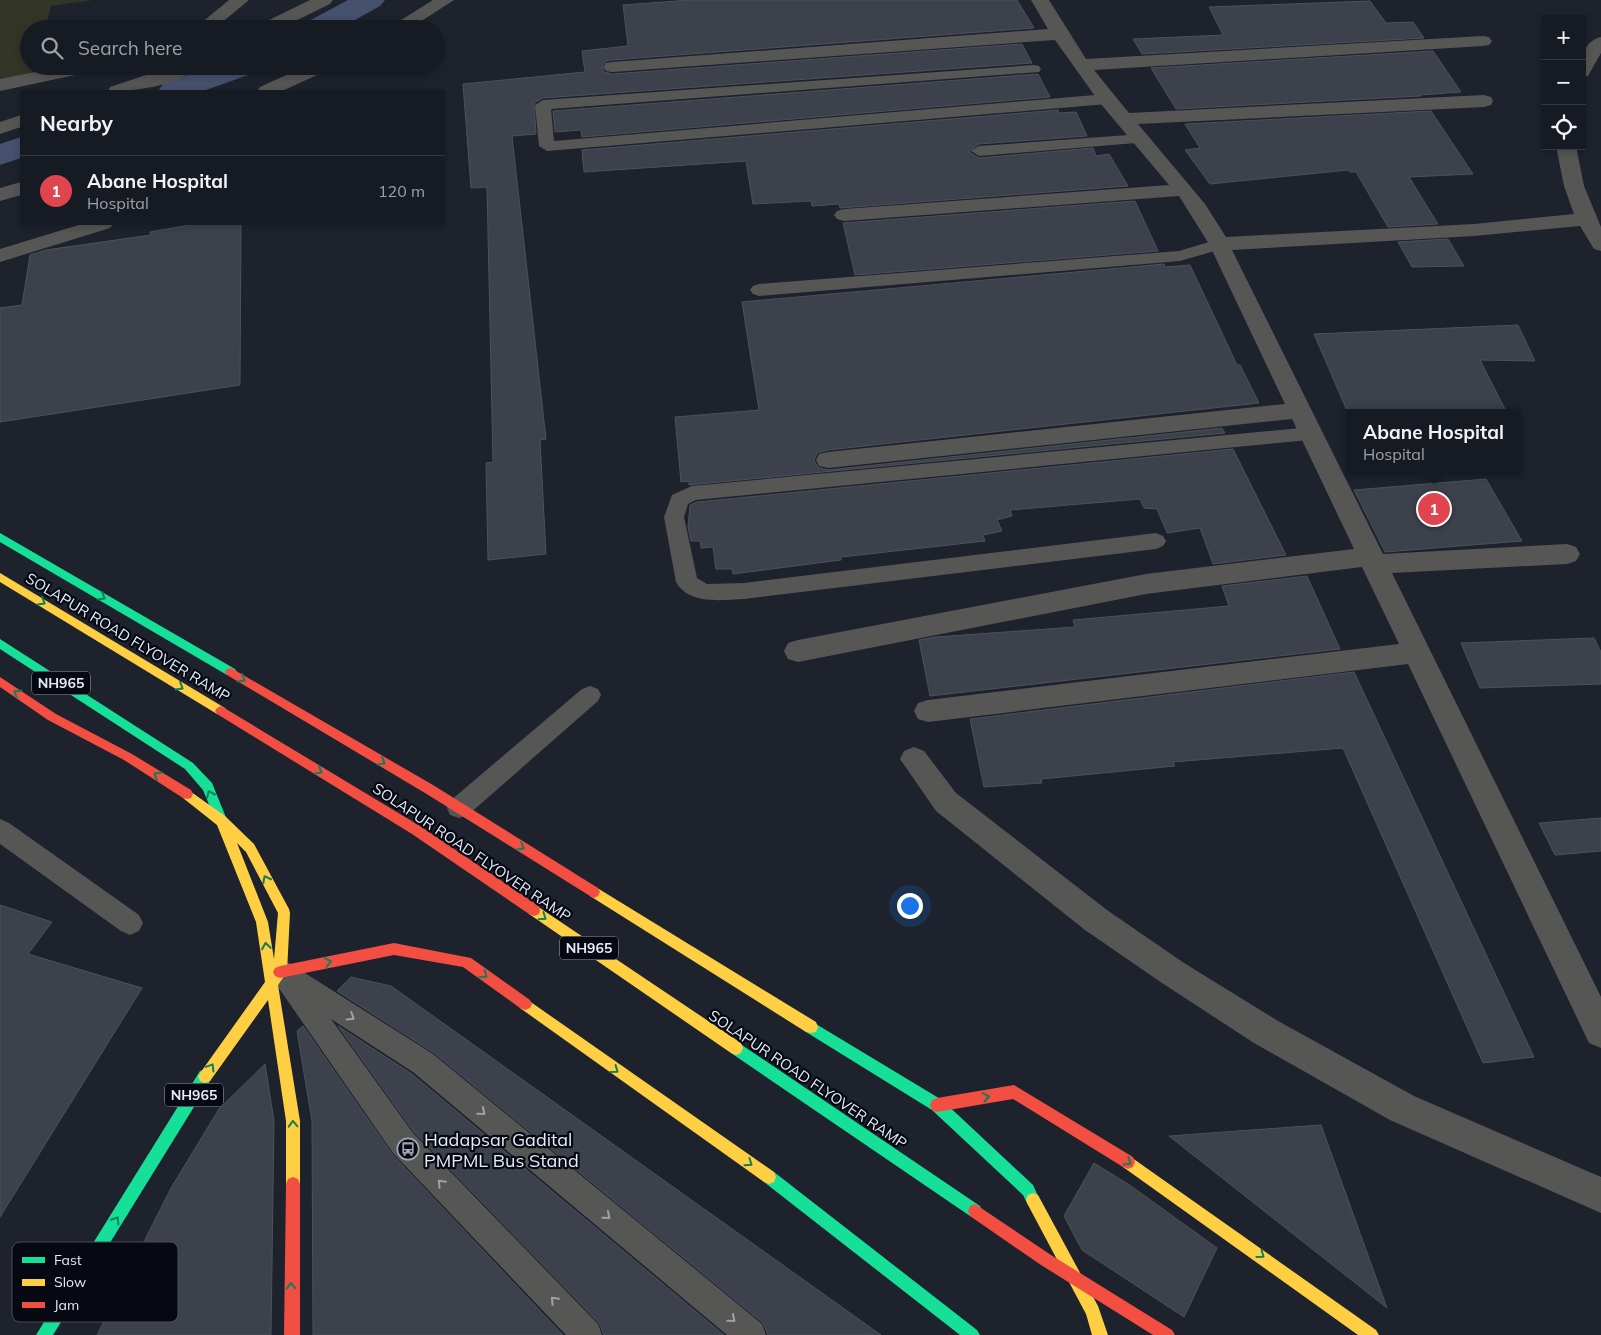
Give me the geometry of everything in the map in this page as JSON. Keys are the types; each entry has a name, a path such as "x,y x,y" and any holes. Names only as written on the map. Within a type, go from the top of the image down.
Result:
{"highway":[{"path":"0,536 459,808 938,1105 1028,1190 1093,1311 1100,1335"},
{"name":"SOLAPUR ROAD FLYOVER RAMP","path":"0,577 416,830 1046,1260 1167,1335"},
{"name":"NH965","path":"0,643 189,766 208,787 262,922 293,1121 292,1335"},
{"name":"NH965","path":"0,681 52,717 128,757 176,786 210,811 250,848 284,912 280,972 216,1059 102,1242"},
{"path":"280,972 394,949 466,962 774,1180 972,1335"},
{"path":"938,1105 1014,1092 1144,1172 1371,1335"},
{"name":"NH965","path":"44,1335 52,1322"}],"street":[{"path":"214,20 240,0"},
{"path":"283,20 324,0"},
{"path":"411,20 445,0"},
{"path":"1040,0 1058,34 1080,66 1184,190 1198,208 1219,244 1601,1032"},
{"path":"612,67 1058,34"},
{"path":"1080,66 1483,41"},
{"path":"1586,64 1594,49 1601,42"},
{"path":"0,85 49,75"},
{"path":"119,90 155,75"},
{"path":"269,90 302,75"},
{"path":"1126,119 1484,102"},
{"path":"0,128 20,121"},
{"path":"1567,150 1571,183 1585,219 1601,245"},
{"path":"0,195 20,188"},
{"path":"844,215 1184,190"},
{"path":"1219,244 1474,230 1585,219"},
{"path":"0,256 100,225"},
{"path":"828,460 1300,410"},
{"path":"798,651 1146,584 1372,560 1566,554"},
{"path":"928,711 1417,652"},
{"path":"914,759 946,802 1089,914 1173,973 1258,1027 1402,1108 1601,1195"}],"lane":[{"path":"1034,69 543,105 547,146 1107,99"},
{"path":"979,151 1142,140"},
{"path":"759,290 1180,256 1219,244"},
{"path":"1156,541 744,591 704,592 687,582 674,517 679,500 692,493 1311,434"},
{"path":"459,808 590,695"},
{"path":"2,834 130,923"},
{"path":"280,972 403,1143 588,1335"},
{"path":"280,972 423,1063 751,1335"}],"green space":[{"path":"0,0 93,0 51,6 47,20 20,20 20,75 32,75 31,77 0,83"}],"building":[{"path":"691,0 1017,0 1034,28 612,60 606,61 602,66 604,72 612,74 1022,44 1032,63 543,98 534,103 536,134 512,136 546,439 540,440 546,554 488,560 486,463 493,462 487,187 471,188 463,84 585,72 582,51 628,46 623,5"},
{"path":"1370,1 1386,23 1413,22 1424,38 1142,54 1133,39 1223,35 1209,7"},
{"path":"1433,51 1461,92 1421,96 1176,109 1151,68"},
{"path":"1038,74 1050,97 582,137 581,130 555,132 553,111"},
{"path":"1058,110 1059,113 1076,112 1087,136 979,144 969,152 979,158 1093,148 1096,156 1109,154 1128,186 840,208 839,204 812,206 811,201 753,204 746,161 584,172 582,150"},
{"path":"1431,111 1473,174 1409,177 1438,224 1388,227 1356,172 1348,170 1210,184 1185,150 1200,148 1185,124"},
{"path":"1135,201 1158,251 855,275 843,223"},
{"path":"189,225 241,225 240,385 0,422 0,308 22,305 30,255 46,250 151,235 150,232"},
{"path":"1448,239 1464,266 1412,267 1398,242"},
{"path":"1164,264 1165,267 1190,265 1237,365 1240,365 1259,403 828,450 817,453 814,461 819,468 828,470 1222,428 1225,433 689,485 689,481 681,482 675,417 759,410 742,302"},
{"path":"1518,325 1535,361 1480,360 1505,409 1346,409 1314,334"},
{"path":"1233,449 1286,555 1213,564 1200,528 1167,533 1157,509 1144,508 1140,499 1010,510 1012,516 997,520 1002,531 983,535 985,541 841,557 841,560 733,574 732,569 716,569 713,547 701,548 700,541 691,541 688,527 690,505 697,502"},
{"path":"1486,479 1522,541 1385,552 1354,490"},
{"path":"1307,576 1340,649 930,696 919,640 935,637 1075,627 1073,620 1229,606 1222,586"},
{"path":"1594,638 1601,652 1601,684 1480,688 1461,643"},
{"path":"1354,672 1534,1057 1483,1063 1343,748 1173,762 1175,766 1041,779 1042,783 984,787 970,719"},
{"path":"1601,818 1601,851 1555,855 1539,823"},
{"path":"0,905 52,922 28,954 142,988 0,1217"},
{"path":"351,977 391,986 881,1335 768,1335 763,1323 434,1053 337,991"},
{"path":"303,1026 392,1154 563,1335 313,1335 312,1121 297,1031"},
{"path":"338,1026 412,1074 724,1335 604,1335 599,1323 414,1132"},
{"path":"265,1064 274,1121 271,1335 97,1335 104,1322 178,1322 178,1242 144,1242 171,1188 219,1109"},
{"path":"1321,1125 1387,1308 1169,1136"},
{"path":"1094,1163 1131,1186 1217,1248 1184,1317 1082,1250 1064,1216"}],"waterway":[{"path":"333,20 370,0"},
{"path":"177,90 218,75"},
{"path":"0,155 20,147"}],"traffic: fast":[{"path":"0,537 231,672"},
{"path":"0,643 189,766 208,787 221,820"},
{"path":"811,1027 937,1105 1028,1190 1033,1200"},
{"path":"736,1048 975,1211"},
{"path":"102,1242 205,1076"},
{"path":"769,1177 972,1335"},
{"path":"44,1335 52,1322"}],"traffic: slow":[{"path":"0,577 221,711"},
{"path":"187,794 210,811 250,848 284,913 280,972 205,1076"},
{"path":"221,820 262,922 293,1121 293,1184"},
{"path":"594,892 811,1027"},
{"path":"534,910 736,1048"},
{"path":"525,1004 769,1177"},
{"path":"1128,1162 1371,1335"},
{"path":"1033,1200 1093,1311 1100,1335"}],"traffic: jam":[{"path":"231,672 429,789 594,892"},
{"path":"0,681 52,717 128,757 187,794"},
{"path":"221,711 416,830 534,910"},
{"path":"280,972 394,949 466,962 525,1004"},
{"path":"937,1105 1014,1092 1128,1162"},
{"path":"292,1335 293,1184"},
{"path":"975,1211 1046,1260 1167,1335"}],"place":[{"name":"Abane Hospital","path":"1434,509"},
{"name":"Hadapsar Gadital PMPML Bus Stand","path":"408,1149"}]}
